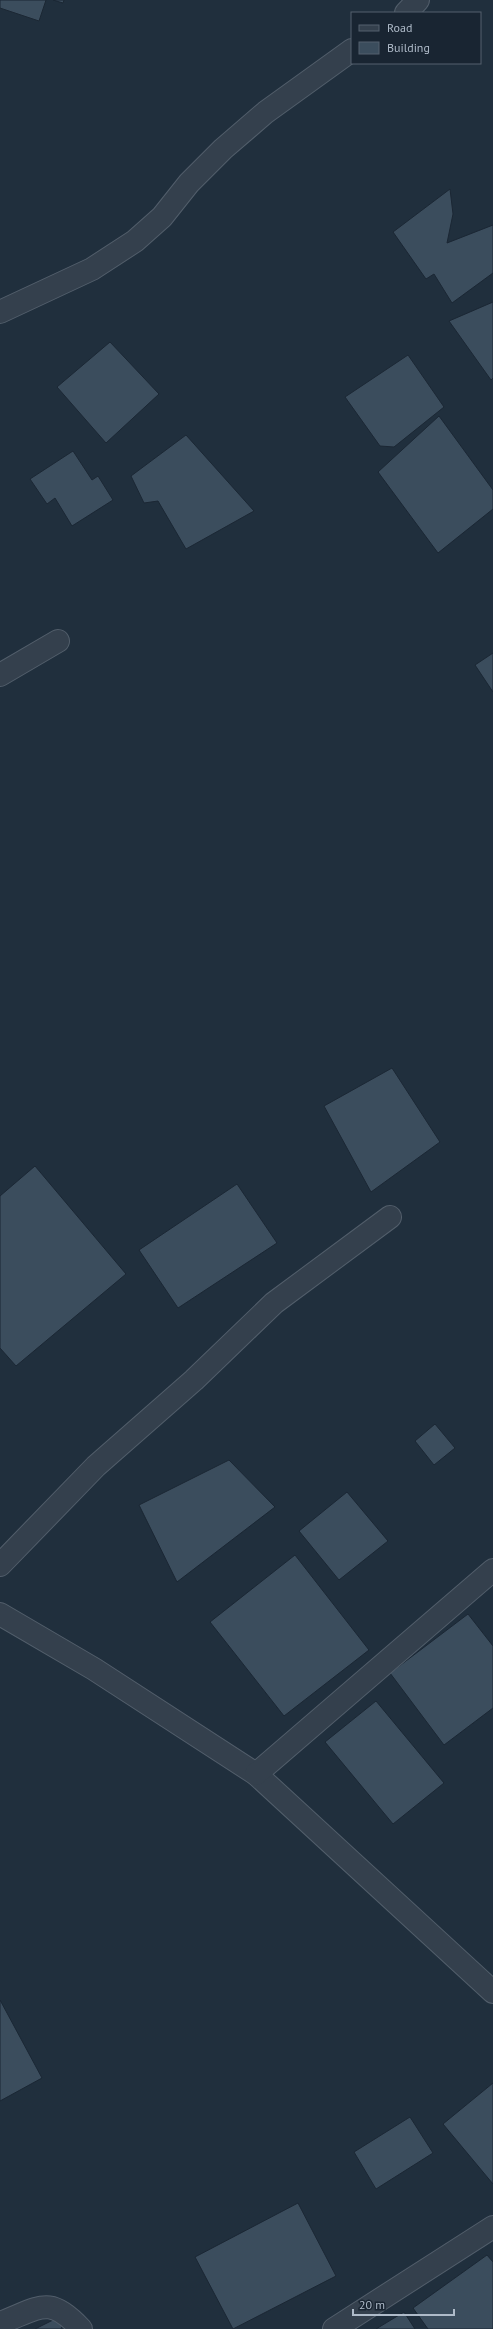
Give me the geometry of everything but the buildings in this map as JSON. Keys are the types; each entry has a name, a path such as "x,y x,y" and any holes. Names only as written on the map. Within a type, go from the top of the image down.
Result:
{"street":[{"path":"407,12 418,0"},
{"path":"0,312 92,269 135,241 162,217 189,183 223,149 266,112 351,51"},
{"path":"0,675 58,641"},
{"path":"0,1565 96,1466 194,1380 274,1303 390,1218"},
{"path":"256,1774 493,1570"},
{"path":"0,1614 94,1669 256,1774 493,1992"},
{"path":"334,2329 493,2227"},
{"path":"0,2323 44,2307 55,2307 67,2313 81,2329"}]}
